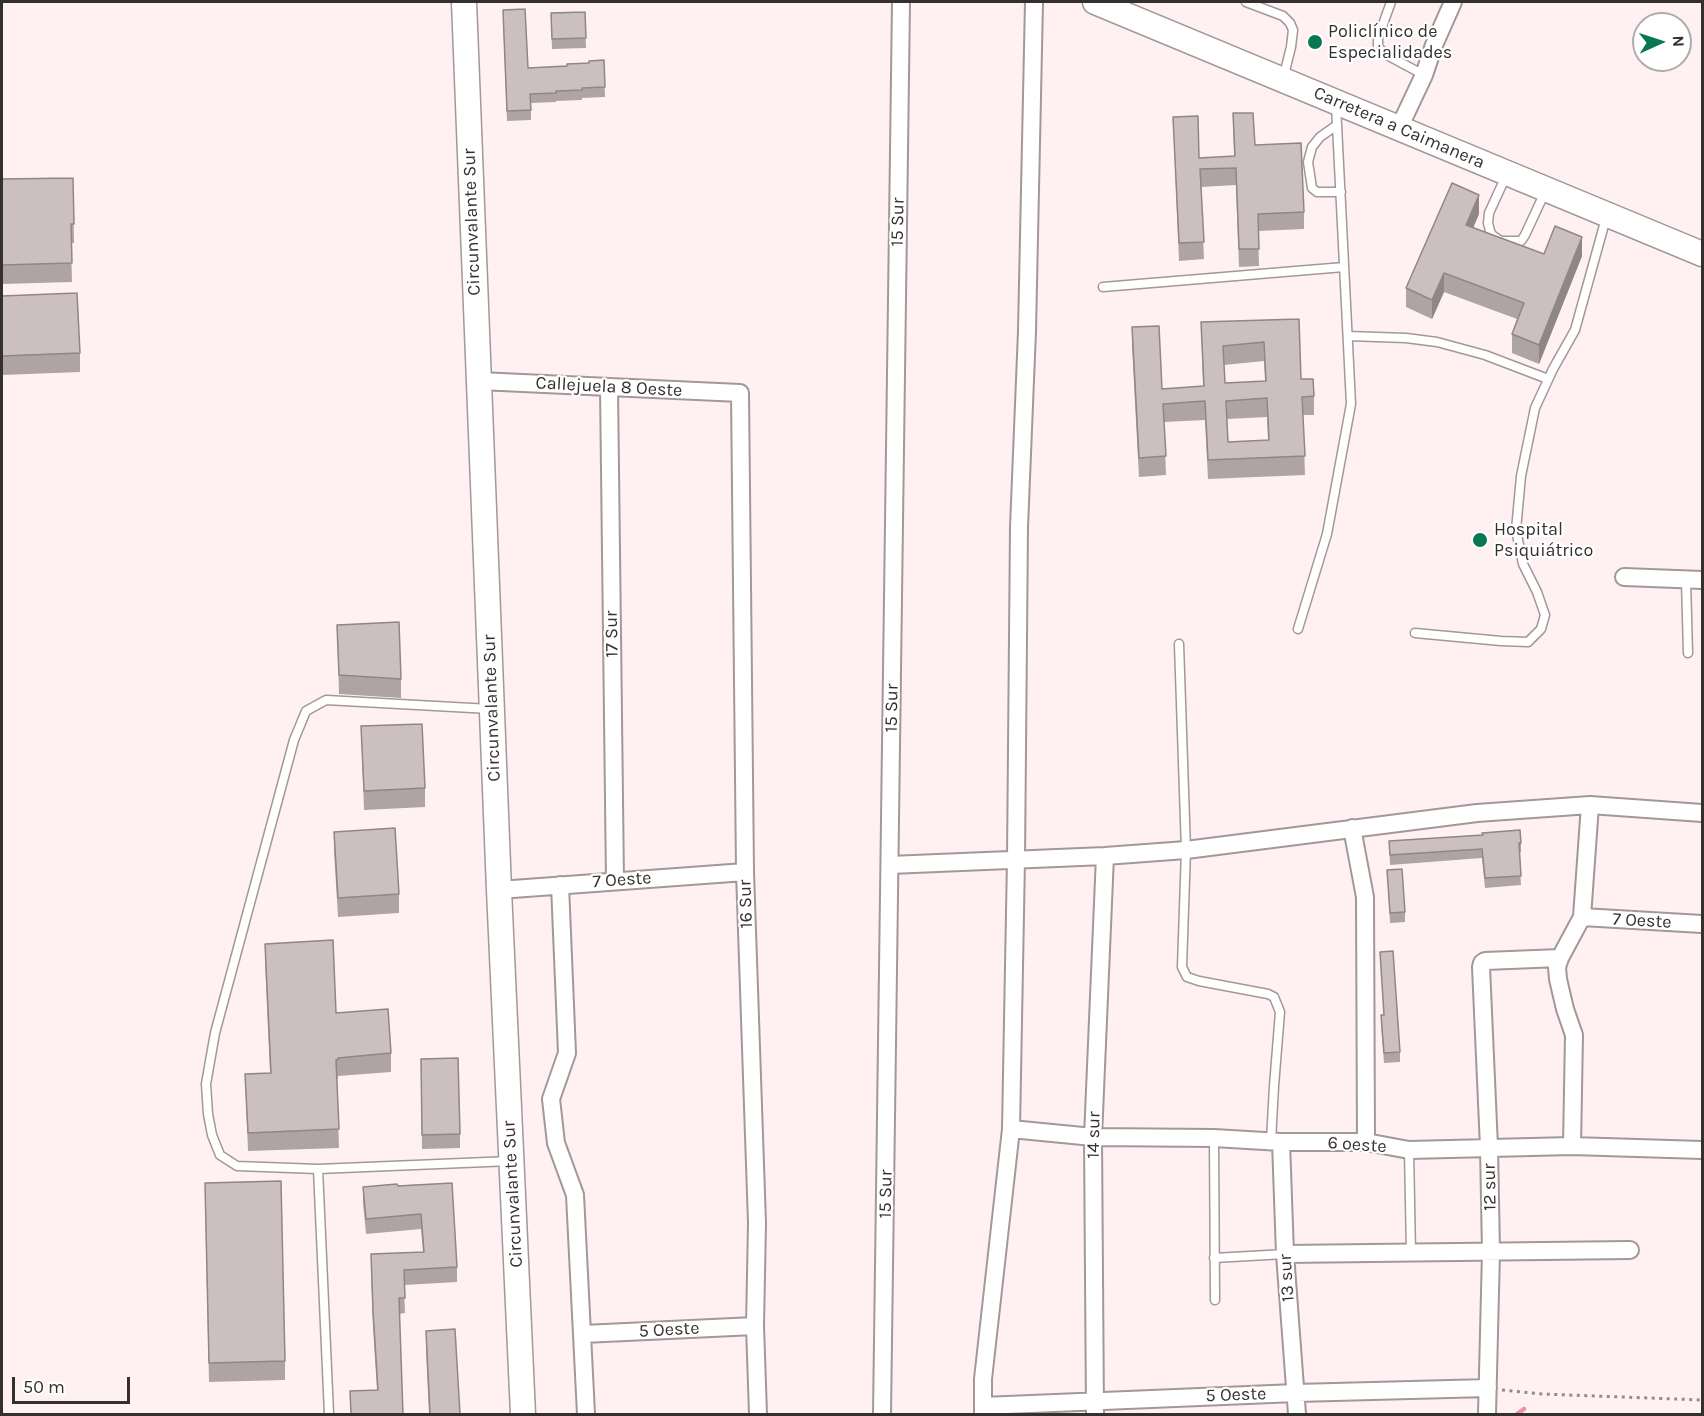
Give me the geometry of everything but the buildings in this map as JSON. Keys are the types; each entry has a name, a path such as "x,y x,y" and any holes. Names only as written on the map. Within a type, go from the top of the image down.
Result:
{"main road":[{"name":"Circunvalante Sur","path":"464,2 522,1414"},
{"name":"Carretera a Caimanera","path":"1105,3 1282,80 1337,114 1399,128 1702,254"}],"street":[{"name":"15 Sur","path":"882,1414 901,2"},
{"path":"983,1410 983,1379 1011,1130 1020,527 1034,2"},
{"path":"1399,128 1454,2"},
{"name":"Callejuela 8 Oeste","path":"479,381 740,393"},
{"name":"17 Sur","path":"609,387 615,881"},
{"name":"16 Sur","path":"740,393 744,872 757,1223 755,1326 758,1414"},
{"path":"1624,577 1694,580"},
{"path":"890,866 1186,850 1477,813 1590,805 1702,813"},
{"path":"1572,1146 1574,1035 1565,1009 1557,967 1582,917 1590,805"},
{"path":"1352,828 1365,897 1366,1142"},
{"name":"14 sur","path":"1095,1408 1093,1137 1105,856"},
{"name":"7 Oeste","path":"499,890 744,872"},
{"path":"560,885 567,1053 550,1099 556,1143 575,1195 586,1414"},
{"name":"7 Oeste","path":"1582,917 1702,924"},
{"name":"12 sur","path":"1487,1414 1491,1252 1481,967 1485,961 1560,958"},
{"name":"6 oeste","path":"1011,1130 1093,1137 1366,1142 1409,1150 1572,1146 1702,1150"},
{"name":"13 sur","path":"1276,1142 1296,1414"},
{"path":"1285,1254 1629,1250"},
{"name":"5 Oeste","path":"583,1334 755,1326"},
{"name":"5 Oeste","path":"983,1410 1095,1408 1296,1393 1488,1389"}],"lane":[{"path":"1246,2 1283,16 1290,23 1293,30 1291,47 1282,80"},
{"path":"1391,2 1378,38 1378,47 1385,54 1424,75"},
{"path":"1298,629 1327,534 1351,404 1337,114"},
{"path":"1337,114 1312,147 1308,162 1312,188 1317,192 1341,192"},
{"path":"1508,173 1489,213 1490,231 1501,241 1521,241 1526,235 1546,189"},
{"path":"1415,633 1528,642 1541,630 1545,615 1523,564 1516,530 1521,476 1535,408 1575,330 1607,215"},
{"path":"1103,287 1344,267"},
{"path":"1348,336 1406,338 1437,342 1485,355 1548,379"},
{"path":"1688,653 1694,580"},
{"path":"1179,644 1186,850 1182,967 1187,977 1199,981 1274,997 1280,1012 1274,1086 1276,1142"},
{"path":"492,709 326,700 306,711 294,740 215,1033 206,1084 212,1135 220,1155 237,1166 318,1169 511,1161"},
{"path":"1214,1138 1215,1300"},
{"path":"1409,1150 1411,1253"},
{"path":"318,1169 329,1414"},
{"path":"1214,1258 1285,1254"}],"path":[{"path":"1488,1389 1542,1394 1702,1400"}],"waterway":[{"path":"1517,1414 1524,1409"}],"place":[{"name":"Policlínico de Especialidades","path":"1315,42"},
{"name":"Hospital Psiquiátrico","path":"1480,540"}]}
